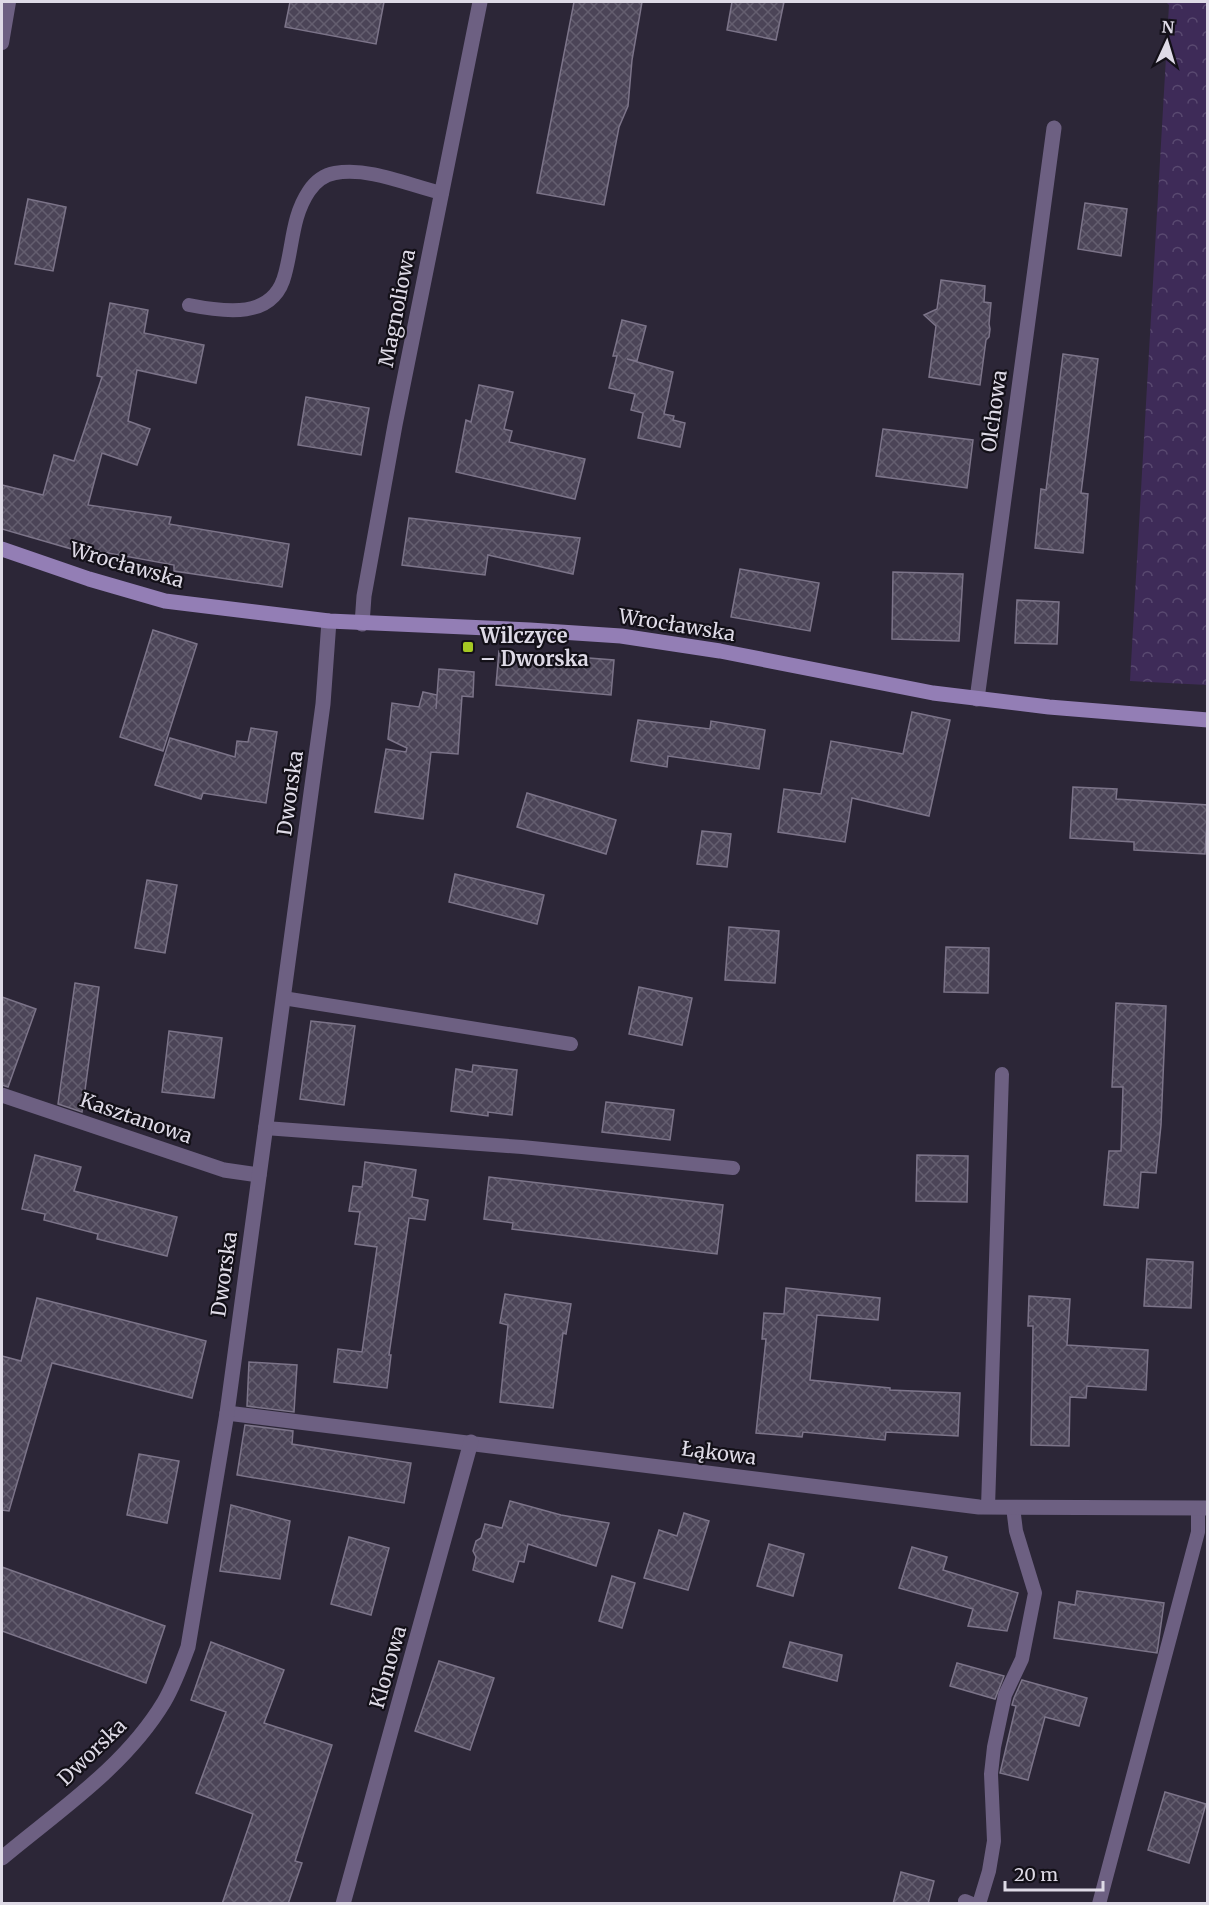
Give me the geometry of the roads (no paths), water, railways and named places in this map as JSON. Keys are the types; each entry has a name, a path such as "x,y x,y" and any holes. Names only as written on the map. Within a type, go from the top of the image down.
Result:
{"street":[{"name":"Magnoliowa","path":"362,624 364,596 396,425 480,2"},
{"name":"Olchowa","path":"977,699 1054,128"},
{"name":"Wrocławska","path":"2,549 89,579 165,601 362,624 621,636 720,651 837,676 933,693 1049,707 1208,720"},
{"name":"Dworska","path":"2,1858 128,1750 165,1701 188,1647 227,1413 323,704 329,621"},
{"name":"Kasztanowa","path":"2,1095 224,1170 259,1175"},
{"name":"Łąkowa","path":"227,1413 988,1507 1203,1508"},
{"name":"Klonowa","path":"343,1904 471,1442"}],"lane":[{"path":"2,43 9,2"},
{"path":"189,305 230,312 259,306 272,297 285,274 290,241 300,205 319,180 333,173 352,172 385,177 442,193"},
{"path":"283,998 571,1044"},
{"path":"988,1507 1002,1074"},
{"path":"266,1128 522,1147 733,1168"},
{"path":"972,1903 988,1871 994,1841 991,1774 994,1747 1005,1695 1022,1659 1035,1593 1016,1531 1013,1507"},
{"path":"1099,1904 1203,1508"}],"place":[{"name":"Wilczyce – Dworska","path":"468,647"}]}
